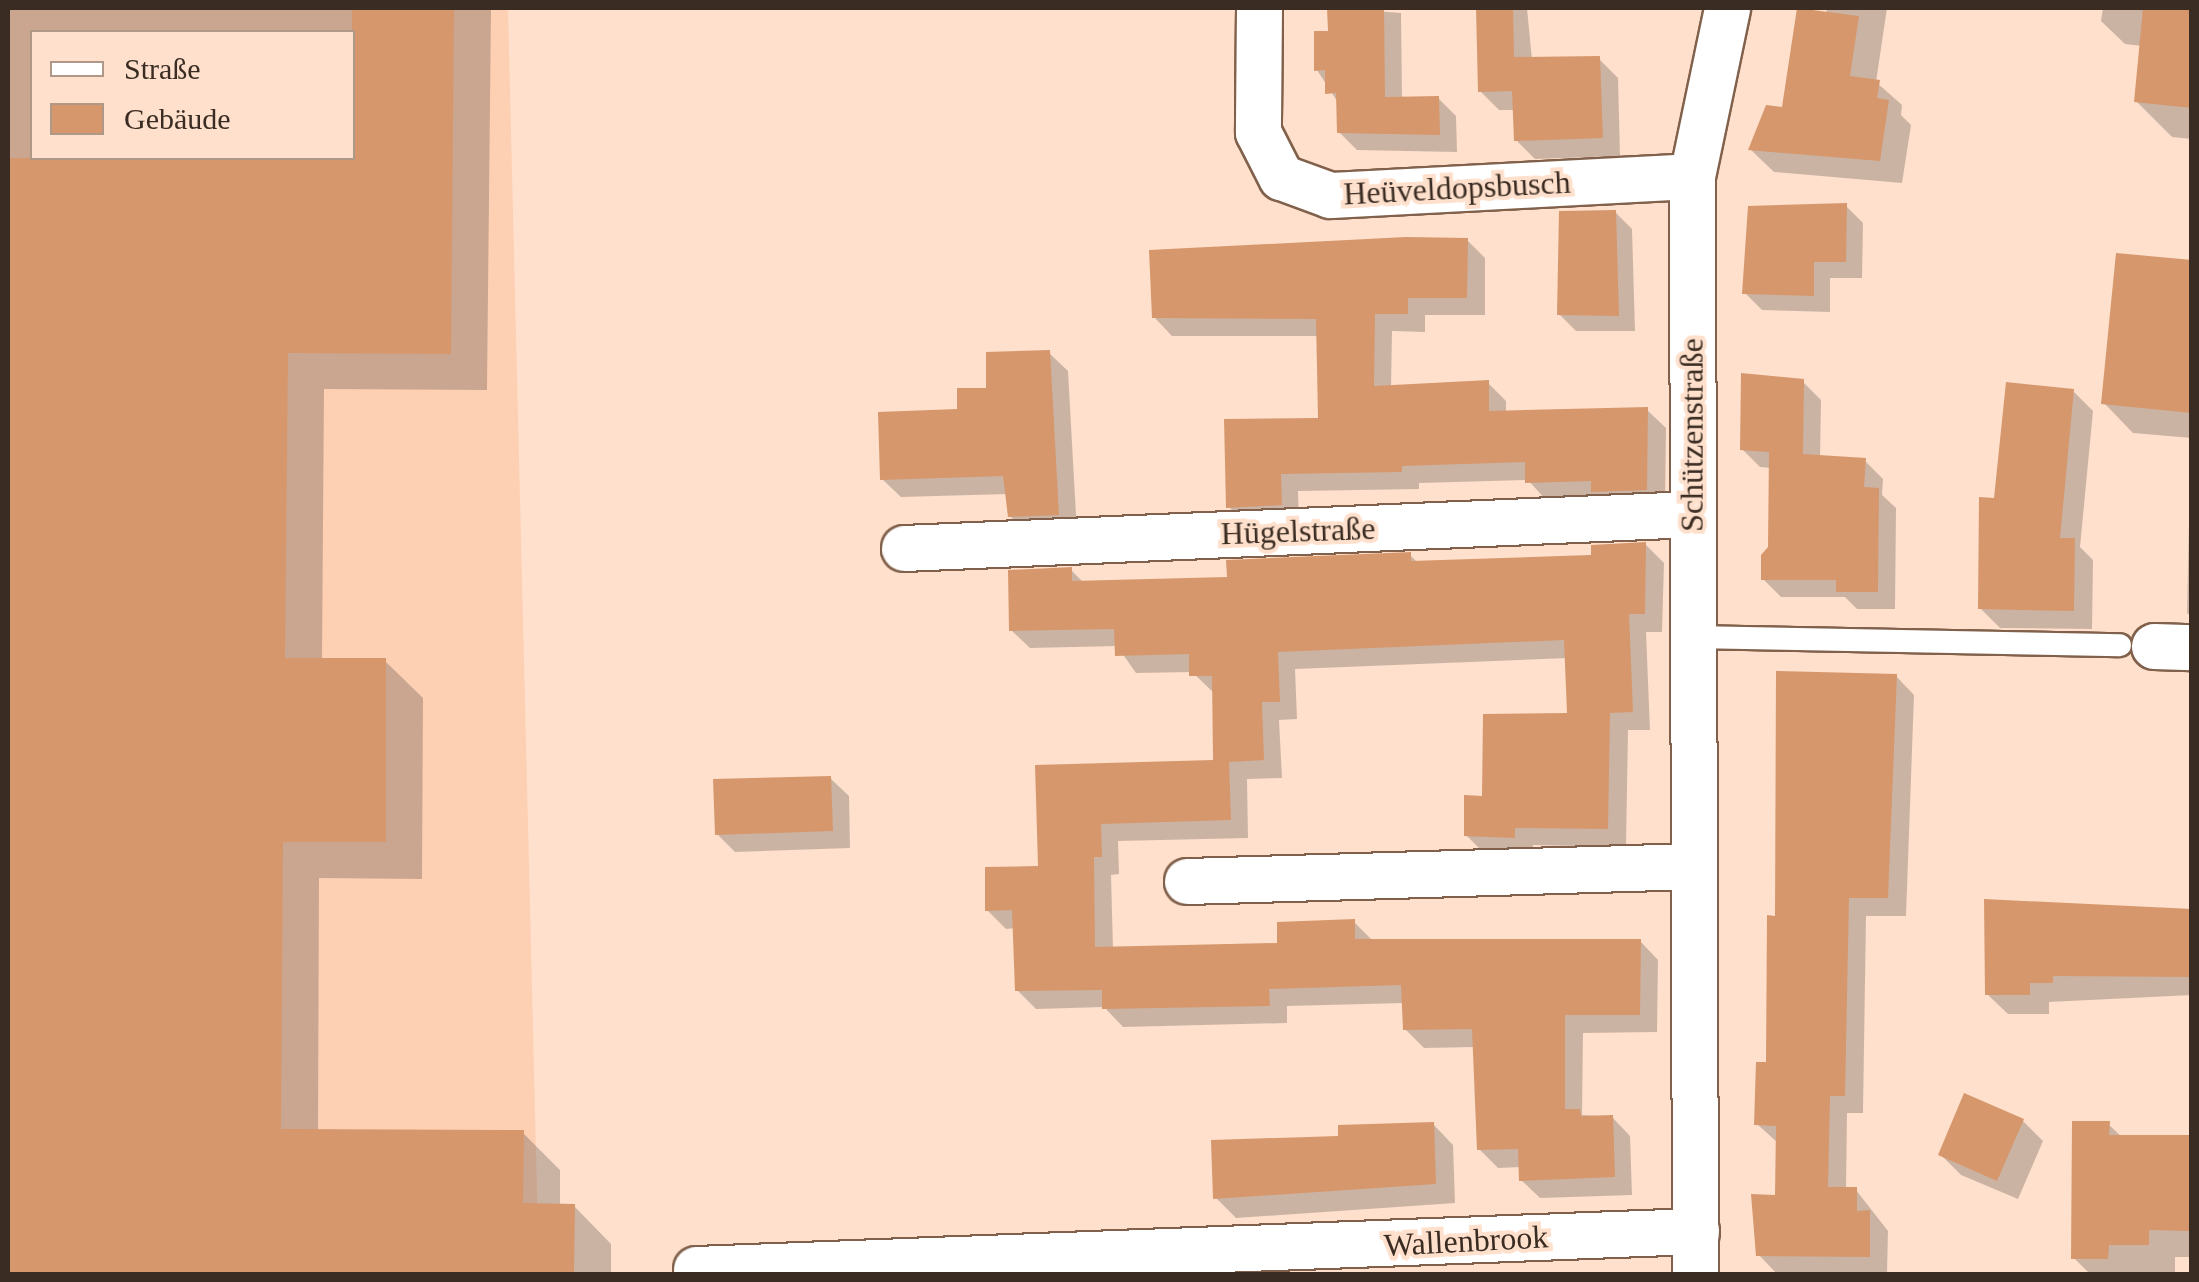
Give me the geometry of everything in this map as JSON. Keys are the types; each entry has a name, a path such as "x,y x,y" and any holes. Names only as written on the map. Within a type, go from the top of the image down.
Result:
{"street":[{"name":"Heüveldopsbusch","path":"1259,8 1258,132 1281,178 1330,195 1692,176"},
{"name":"Schützenstraße","path":"1696,1253 1692,176 1727,8"},
{"name":"Hügelstraße","path":"904,548 1692,514"},
{"path":"1187,881 1694,866"},
{"name":"Wallenbrook","path":"696,1269 1164,1265 1696,1253"}],"lane":[{"path":"1692,637 2155,646"}],"shaded area":[{"path":"8,8 508,8 539,1274 8,1274"}],"building":[{"path":"352,8 454,8 451,354 288,353 285,658 386,658 386,842 283,842 281,1129 524,1130 523,1203 575,1204 574,1274 8,1274 8,158 355,160"},
{"path":"1327,8 1384,8 1385,97 1439,96 1440,135 1337,133 1336,93 1325,94 1325,70 1314,71 1314,31 1328,31"},
{"path":"1476,8 1513,8 1514,57 1600,56 1603,138 1514,141 1512,91 1478,92"},
{"path":"1797,8 1859,16 1850,76 1880,80 1877,98 1889,100 1880,161 1748,150 1766,105 1782,107"},
{"path":"2143,8 2192,8 2192,108 2134,102"},
{"path":"1847,203 1846,262 1814,262 1814,296 1742,294 1748,206"},
{"path":"1616,210 1619,316 1557,315 1559,211"},
{"path":"1406,237 1468,238 1467,298 1408,298 1408,314 1375,314 1374,386 1489,380 1489,411 1648,407 1647,490 1591,492 1591,481 1525,483 1525,462 1402,466 1402,472 1281,474 1282,505 1226,508 1224,419 1318,418 1316,319 1152,318 1149,250"},
{"path":"2116,253 2192,260 2192,413 2101,404"},
{"path":"1050,350 1059,515 1008,517 1003,476 880,480 878,412 957,409 957,388 986,388 986,352"},
{"path":"1741,373 1804,379 1803,454 1866,458 1864,487 1879,488 1878,592 1836,592 1836,580 1761,580 1761,555 1768,547 1769,452 1740,450"},
{"path":"2006,382 2074,389 2060,538 2075,538 2074,611 1978,609 1979,497 1994,498"},
{"path":"1646,542 1645,614 1629,614 1633,712 1610,713 1608,829 1515,828 1515,838 1464,836 1464,795 1482,796 1483,714 1567,713 1564,640 1278,652 1280,702 1262,702 1264,760 1229,762 1231,820 1101,824 1102,857 1094,857 1095,947 1277,943 1277,922 1355,919 1355,939 1641,939 1640,1015 1565,1015 1565,1109 1580,1109 1581,1116 1613,1115 1615,1177 1519,1181 1518,1149 1477,1150 1472,1029 1403,1030 1401,985 1269,989 1270,1006 1102,1009 1102,990 1015,991 1012,910 985,911 985,867 1038,866 1035,765 1213,760 1212,676 1189,676 1189,654 1115,656 1114,629 1009,631 1008,570 1072,567 1072,581 1227,577 1226,560 1411,552 1411,561 1591,555 1591,545"},
{"path":"1776,671 1897,674 1888,898 1849,898 1845,1096 1830,1096 1828,1187 1857,1187 1857,1211 1870,1210 1870,1257 1756,1256 1751,1194 1775,1195 1776,1126 1754,1125 1756,1062 1766,1062 1767,915 1775,916"},
{"path":"831,776 833,831 715,835 713,779"},
{"path":"1984,899 2192,909 2192,977 2053,976 2053,983 2030,983 2030,995 1985,995"},
{"path":"1964,1093 2024,1119 1997,1181 1938,1155"},
{"path":"2072,1121 2110,1121 2109,1135 2192,1135 2192,1231 2149,1230 2149,1245 2109,1245 2108,1259 2071,1259"},
{"path":"1434,1122 1436,1184 1213,1199 1211,1140 1338,1136 1338,1125"}]}
